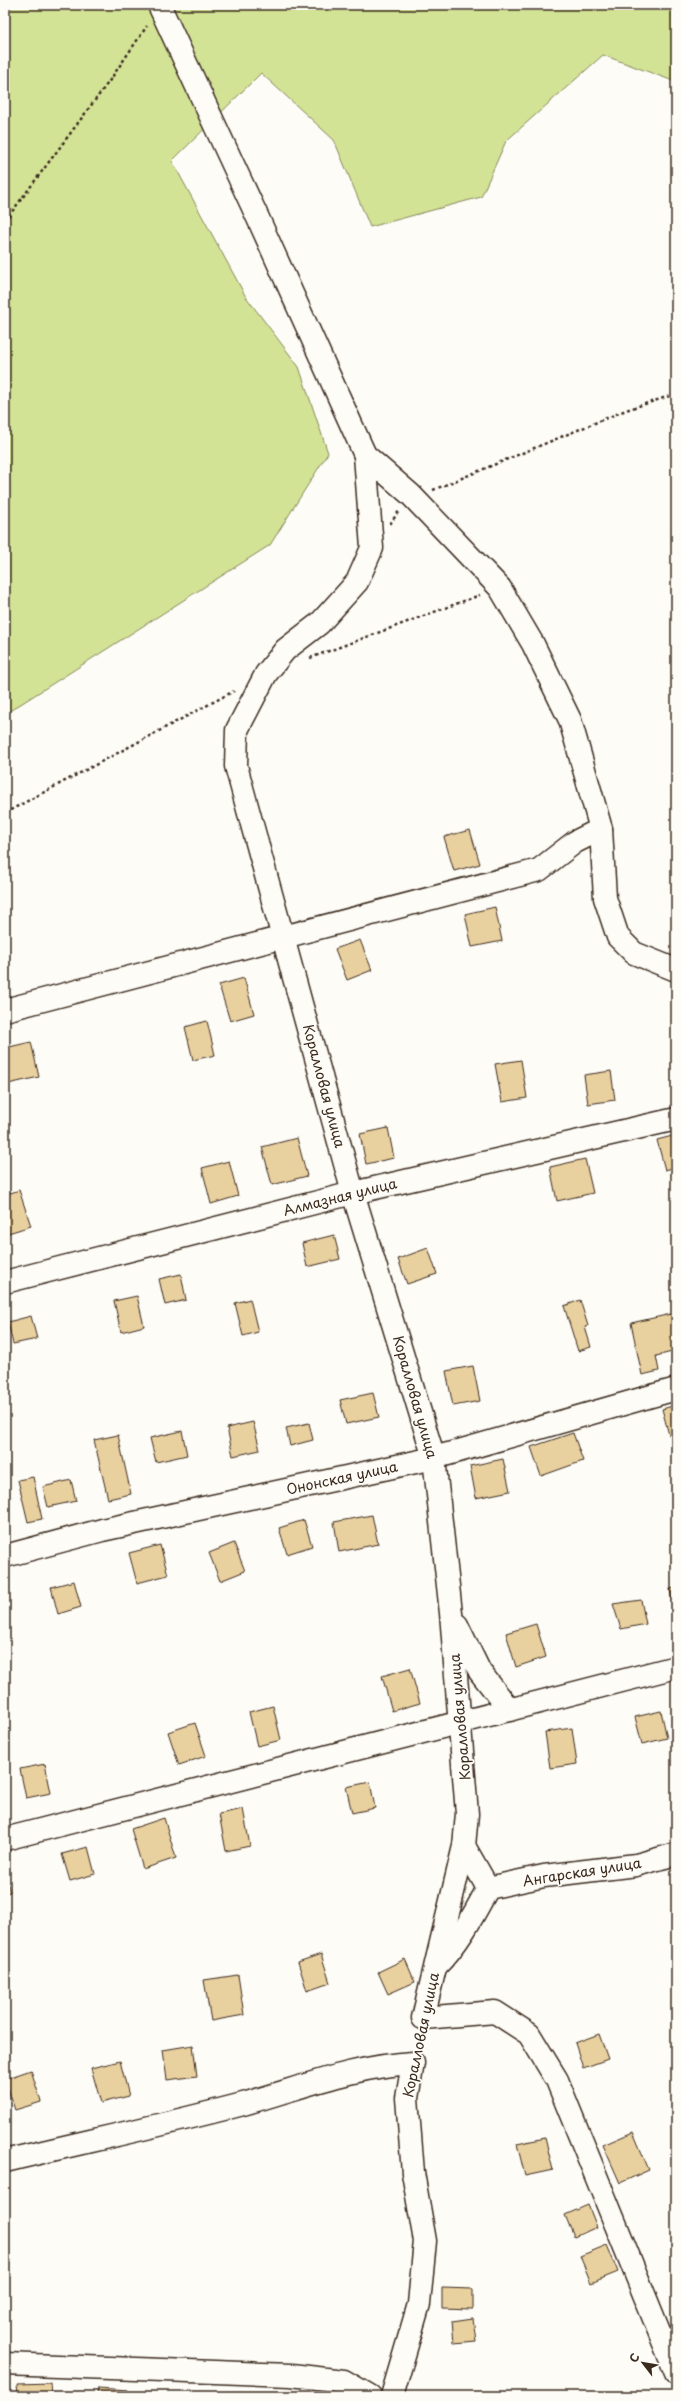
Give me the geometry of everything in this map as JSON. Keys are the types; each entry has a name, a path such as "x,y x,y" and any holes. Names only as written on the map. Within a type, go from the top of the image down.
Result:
{"street":[{"path":"159,6 257,216 365,455 411,495 500,588 533,644 570,720 601,829 605,898 618,937 634,953 676,970"},
{"name":"Коралловая улица","path":"365,455 372,548 357,582 320,623 285,650 266,674 236,730 236,766 354,1193 434,1458 462,1723 467,1814 464,1846 423,2018 495,2012 529,2034 557,2080 676,2373"},
{"path":"5,1010 540,870 575,842 601,829"},
{"name":"Алмазная улица","path":"5,1282 354,1193 676,1118"},
{"name":"Ононская улица","path":"5,1556 102,1530 434,1458 676,1389"},
{"path":"451,1613 480,1672 510,1710"},
{"path":"5,1839 676,1667"},
{"path":"435,1967 458,1941 488,1888 464,1846"},
{"name":"Ангарская улица","path":"488,1888 544,1876 636,1865 676,1854"},
{"name":"Коралловая улица","path":"5,2161 243,2104 332,2077 375,2066 413,2063 406,2098 413,2173 425,2241 419,2304 392,2396"},
{"path":"5,2364 291,2375 344,2381 370,2396"}],"path":[{"path":"5,221 110,80 159,6"},
{"path":"372,548 411,495 436,490 626,410 676,394"}],"green space":[{"path":"5,5 676,5 676,82 603,55 506,141 481,197 370,227 334,140 261,73 172,161 246,297 299,367 328,453 270,545 5,714"}],"building":[{"path":"470,830 480,864 454,871 444,837"},
{"path":"495,907 502,941 472,947 465,914"},
{"path":"360,940 372,970 347,980 335,949"},
{"path":"244,978 254,1014 230,1021 219,985"},
{"path":"207,1021 215,1055 193,1060 185,1027"},
{"path":"31,1042 39,1077 8,1084 5,1072 5,1048"},
{"path":"521,1060 527,1098 502,1102 495,1064"},
{"path":"611,1071 615,1100 588,1104 584,1075"},
{"path":"388,1128 394,1158 366,1164 360,1134"},
{"path":"676,1135 676,1167 665,1170 657,1140"},
{"path":"297,1138 307,1176 272,1185 262,1147"},
{"path":"585,1159 593,1193 557,1201 550,1167"},
{"path":"229,1161 238,1196 211,1204 202,1168"},
{"path":"19,1190 31,1226 5,1234 5,1195"},
{"path":"334,1235 340,1259 307,1267 302,1243"},
{"path":"428,1248 437,1274 407,1284 398,1259"},
{"path":"181,1274 186,1300 165,1305 159,1279"},
{"path":"137,1296 144,1326 121,1332 114,1301"},
{"path":"250,1299 258,1332 243,1336 235,1303"},
{"path":"580,1300 588,1326 585,1327 591,1347 578,1351 564,1306"},
{"path":"671,1314 676,1336 676,1351 656,1356 659,1371 642,1375 631,1323"},
{"path":"31,1316 37,1339 13,1344 8,1322"},
{"path":"473,1366 480,1401 453,1406 446,1371"},
{"path":"373,1393 379,1417 346,1424 340,1400"},
{"path":"676,1405 676,1434 669,1435 662,1409"},
{"path":"253,1422 260,1450 233,1456 227,1428"},
{"path":"309,1423 313,1440 290,1446 286,1428"},
{"path":"182,1431 187,1455 156,1462 150,1438"},
{"path":"573,1433 583,1461 541,1476 531,1447"},
{"path":"118,1435 131,1494 108,1499 94,1440"},
{"path":"503,1459 510,1491 476,1498 470,1466"},
{"path":"33,1477 42,1519 28,1522 18,1480"},
{"path":"71,1480 76,1501 48,1507 43,1487"},
{"path":"372,1515 378,1544 339,1552 334,1522"},
{"path":"304,1520 312,1546 287,1554 279,1528"},
{"path":"234,1543 245,1571 220,1581 209,1553"},
{"path":"160,1545 168,1575 137,1583 129,1553"},
{"path":"74,1581 81,1607 58,1614 51,1587"},
{"path":"676,1588 676,1619 675,1619 670,1589"},
{"path":"641,1600 646,1624 621,1629 613,1604"},
{"path":"5,1612 9,1625 5,1626"},
{"path":"536,1624 546,1657 516,1667 506,1633"},
{"path":"410,1668 420,1703 392,1711 382,1676"},
{"path":"273,1706 281,1740 257,1746 249,1712"},
{"path":"661,1711 667,1738 642,1744 635,1717"},
{"path":"195,1723 206,1756 179,1765 168,1732"},
{"path":"572,1728 577,1764 550,1768 545,1732"},
{"path":"45,1764 51,1793 26,1798 20,1769"},
{"path":"370,1782 375,1808 352,1813 346,1787"},
{"path":"243,1809 250,1846 226,1851 219,1814"},
{"path":"164,1818 176,1858 143,1869 131,1829"},
{"path":"88,1847 95,1874 70,1881 62,1854"},
{"path":"5,1873 10,1892 5,1893"},
{"path":"321,1954 330,1983 307,1991 298,1962"},
{"path":"405,1959 415,1982 388,1994 378,1972"},
{"path":"238,1975 244,2015 211,2021 204,1980"},
{"path":"599,2034 608,2059 583,2068 575,2043"},
{"path":"193,2045 197,2076 167,2080 163,2050"},
{"path":"120,2061 129,2096 101,2103 91,2068"},
{"path":"31,2070 41,2102 15,2110 5,2079"},
{"path":"633,2132 649,2170 620,2183 603,2145"},
{"path":"545,2138 553,2170 525,2176 517,2144"},
{"path":"588,2205 597,2227 574,2237 565,2215"},
{"path":"607,2245 618,2272 591,2283 580,2256"},
{"path":"442,2288 473,2289 473,2309 442,2308"},
{"path":"473,2318 476,2341 454,2343 452,2321"},
{"path":"51,2383 52,2396 18,2396 17,2384"},
{"path":"98,2388 128,2390 128,2396 97,2396"}]}
